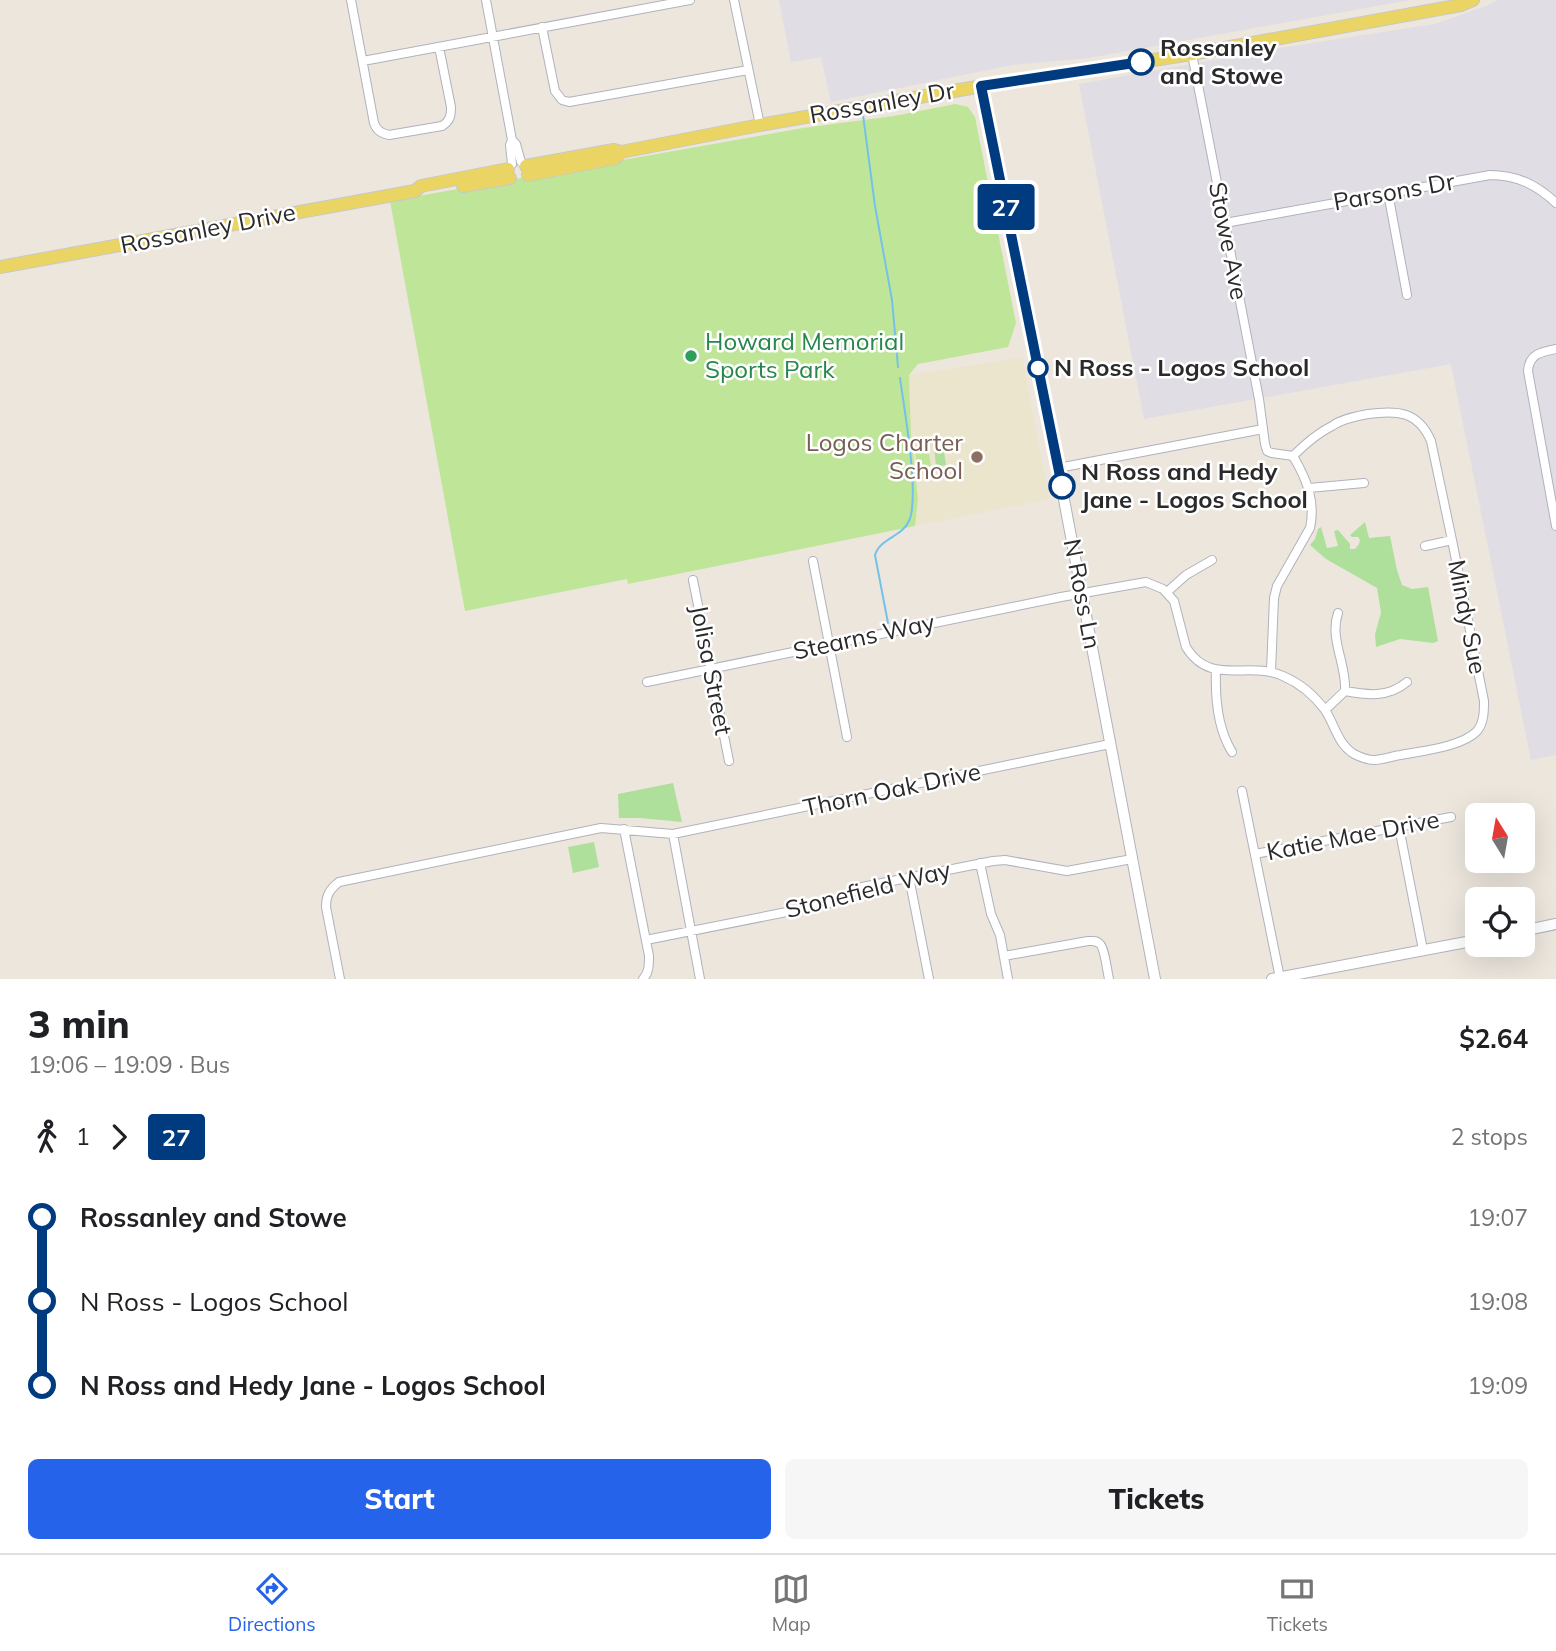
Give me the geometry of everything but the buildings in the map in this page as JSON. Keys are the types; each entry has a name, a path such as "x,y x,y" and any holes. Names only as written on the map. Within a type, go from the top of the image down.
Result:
{"main road":[{"name":"Rossanley Dr","path":"621,152 981,86 1192,54 1355,25 1461,5 1473,0"},
{"name":"N Ross Ln","path":"981,86 1058,468 1155,979"},
{"name":"Rossanley Drive","path":"0,267 415,191 421,187 517,169 616,158 621,152"},
{"path":"1535,928 1556,924"},
{"path":"1276,978 1465,942"}],"street":[{"path":"351,0 374,123 382,134 442,126 448,122 451,107 439,47"},
{"path":"485,0 512,140 516,144 517,169"},
{"path":"363,61 690,0"},
{"path":"734,0 760,125"},
{"path":"542,27 555,90 562,100 569,102 748,70"},
{"name":"Stowe Ave","path":"1192,54 1263,429"},
{"name":"Parsons Dr","path":"1225,223 1480,176 1515,178 1535,186 1556,203"},
{"path":"1388,193 1407,295"},
{"path":"1556,349 1538,353 1529,364 1528,372 1556,526"},
{"name":"Mindy Sue","path":"1271,671 1303,688 1325,710 1345,746 1360,757 1375,760 1450,745 1474,734 1483,717 1482,694 1452,540 1427,431 1406,414 1387,411 1363,415 1333,425 1293,456"},
{"path":"1058,468 1263,429 1266,451 1293,456 1303,472 1309,488 1312,511 1310,527 1273,598 1271,671 1216,670 1202,665 1189,653 1178,611 1167,592 1186,575 1212,561"},
{"path":"1309,488 1364,483"},
{"name":"Mindy Sue","path":"1425,546 1452,540"},
{"path":"813,561 847,737"},
{"name":"Jolisa Street","path":"693,580 729,761"},
{"name":"Stearns Way","path":"647,682 1081,593 1146,582 1167,592"},
{"path":"1325,710 1345,691 1334,629 1338,614"},
{"path":"1216,670 1218,710 1224,737 1232,752"},
{"path":"1345,691 1383,693 1396,690 1407,682"},
{"name":"Thorn Oak Drive","path":"340,979 326,907 326,897 330,889 339,882 601,828 673,834 1110,744"},
{"path":"1242,790 1276,978"},
{"name":"Katie Mae Drive","path":"1255,854 1451,817"},
{"path":"1399,827 1423,950"},
{"path":"624,829 649,957 649,967 643,979"},
{"path":"673,834 700,979"},
{"name":"Stonefield Way","path":"646,940 827,904 862,887 980,863 1005,860 1066,871 1132,859"},
{"path":"980,863 1009,979"},
{"path":"909,877 929,979"},
{"path":"1004,956 1094,941 1102,948 1109,979"}],"shaded area":[{"path":"779,0 1410,0 1088,58 1012,65 831,102 821,57 791,62"},
{"path":"1498,0 1556,0 1556,755 1531,760 1451,364 1144,419 1079,84 1435,24"},
{"name":"Logos Charter School","path":"1019,358 1023,361 1049,499 915,526 918,499 911,434 909,375"}],"green space":[{"name":"Howard Memorial Sports Park","path":"955,104 968,107 975,117 1016,323 1008,347 918,364 909,375 911,434 918,499 915,526 628,584 627,579 465,611 390,201"},
{"path":"943,445 946,465 936,467 934,446"},
{"path":"928,448 931,466 917,468 915,450"},
{"path":"1365,522 1369,538 1390,536 1402,585 1412,589 1428,587 1438,641 1433,643 1400,639 1376,647 1375,634 1381,613 1377,588 1326,559 1310,545 1321,527 1327,548 1338,546 1334,531 1338,530 1350,544 1350,549 1355,549 1360,540 1350,535"},
{"path":"673,783 682,822 619,818 618,794"},
{"path":"594,842 599,867 573,873 568,847"}],"waterway":[{"path":"863,115 875,206 892,300 898,367"},
{"path":"888,623 875,555 881,545 906,526 912,509 913,492 900,378"}],"bus line":[{"name":"27","path":"1062,486 981,86 1141,62"}],"place":[{"name":"Rossanley and Stowe","path":"1141,62"},
{"name":"Howard Memorial Sports Park","path":"691,356"},
{"name":"N Ross - Logos School","path":"1038,368"},
{"name":"Logos Charter School","path":"977,457"},
{"name":"N Ross and Hedy Jane - Logos School","path":"1062,486"}]}
